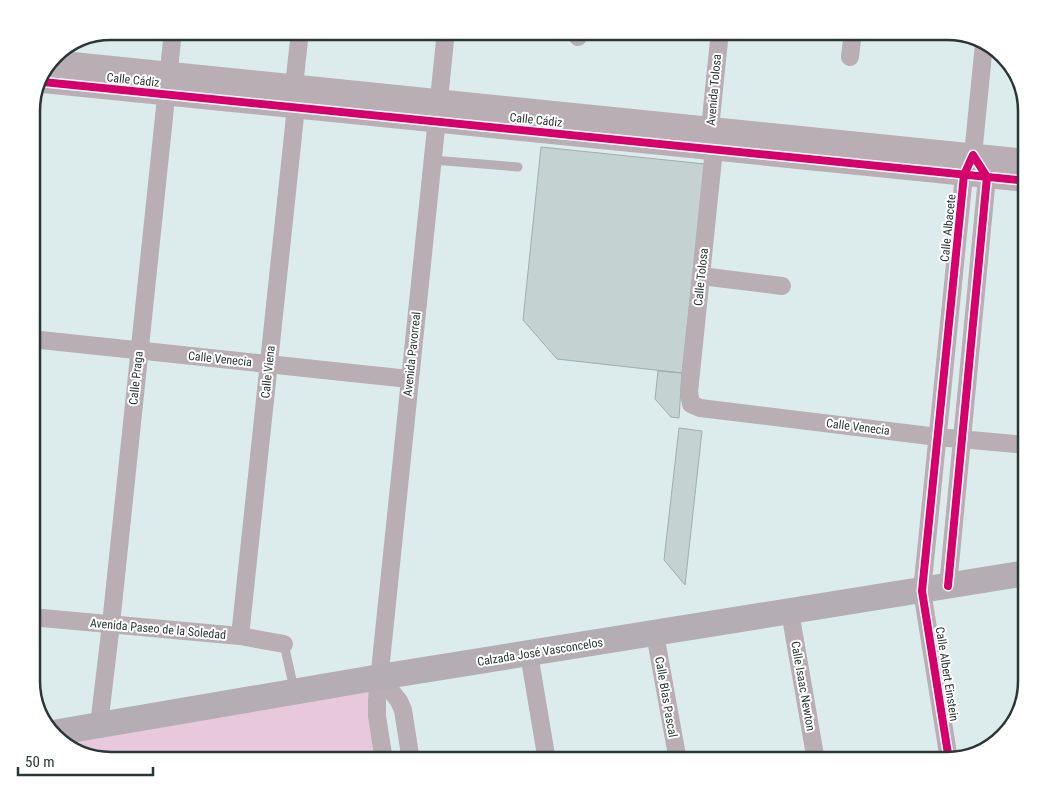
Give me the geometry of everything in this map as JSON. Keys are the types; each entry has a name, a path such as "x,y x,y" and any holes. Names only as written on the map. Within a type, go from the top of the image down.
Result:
{"main road":[{"name":"Calzada José Vasconcelos","path":"62,731 380,677 1018,574"}],"street":[{"name":"Calle Praga","path":"99,725 172,40"},
{"name":"Calle Viena","path":"240,636 299,40"},
{"name":"Avenida Pavorreal","path":"382,752 376,716 445,40"},
{"name":"Avenida Tolosa","path":"712,139 719,40"},
{"path":"850,57 852,40"},
{"name":"Calle Albacete","path":"922,590 968,165 983,51"},
{"name":"Calle Cádiz","path":"60,62 168,84"},
{"name":"Calle Cádiz","path":"46,82 168,84 968,165 1018,161"},
{"name":"Calle Tolosa","path":"691,404 688,392 701,276 712,139"},
{"name":"Calle Cádiz","path":"968,165 987,177 1018,180"},
{"path":"948,586 987,177"},
{"path":"701,276 782,286"},
{"name":"Calle Venecia","path":"40,340 410,379"},
{"name":"Calle Venecia","path":"691,404 700,408 938,437 1018,444"},
{"name":"Calle Albert Einstein","path":"922,590 948,752"},
{"name":"Calle Isaac Newton","path":"790,612 814,752"},
{"name":"Avenida Paseo de la Soledad","path":"40,618 240,636 284,644"},
{"name":"Calle Blas Pascal","path":"655,634 676,752"},
{"path":"529,654 545,752"},
{"path":"380,677 399,701 403,710 410,752"}],"lane":[{"path":"433,160 518,167"},
{"path":"284,644 295,692"}],"shaded area":[{"path":"374,682 378,752 111,752 97,751 75,741"}],"building":[{"path":"541,147 705,164 682,373 557,359 523,320"},
{"path":"658,371 682,373 679,418 671,417 655,399"},
{"path":"679,428 702,431 685,585 664,560"}],"cycle path":[{"path":"46,82 1018,180"},
{"path":"948,586 987,177 973,155 964,175 922,591 948,752"}]}
